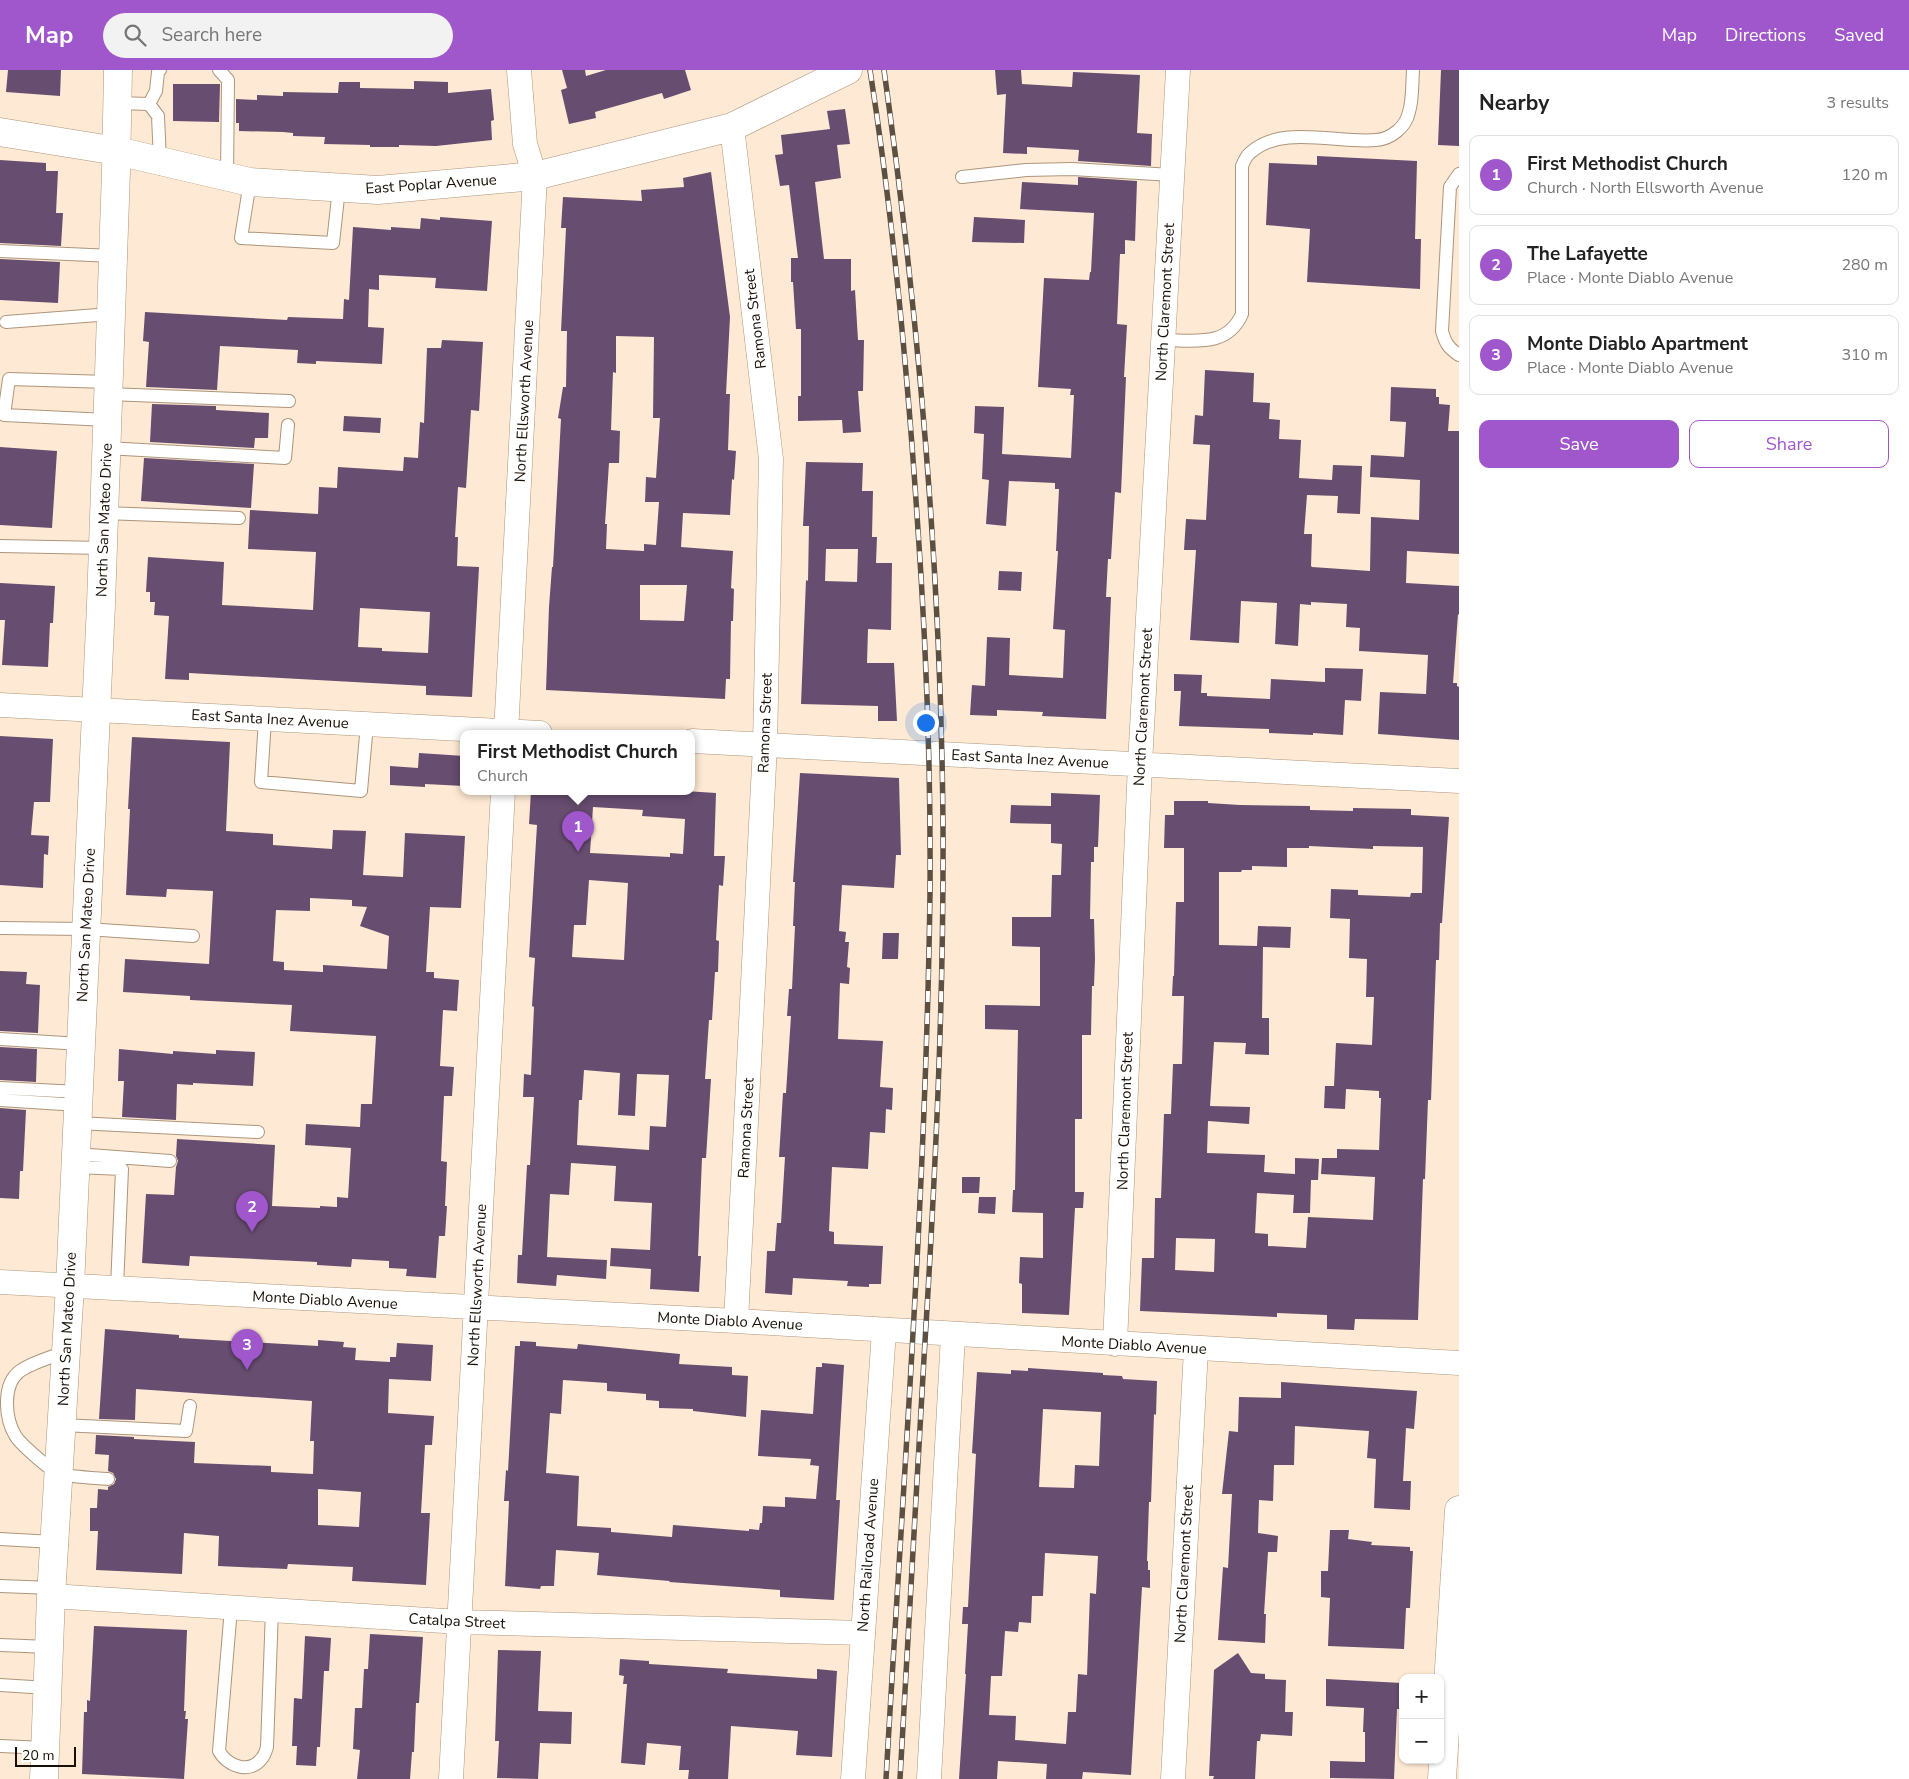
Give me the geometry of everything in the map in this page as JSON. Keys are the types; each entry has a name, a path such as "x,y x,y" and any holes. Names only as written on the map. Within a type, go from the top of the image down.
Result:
{"main road":[{"name":"North San Mateo Drive","path":"44,1779 54,1542 70,1286 96,710 117,151 118,70"},
{"name":"East Poplar Avenue","path":"0,132 117,151 238,180 378,190 536,176 732,127 848,70"},
{"path":"1442,1779 1459,1510"}],"street":[{"name":"North Ellsworth Avenue","path":"506,730 536,176 525,144 519,70"},
{"name":"North Claremont Street","path":"1115,1344 1140,764 1178,70"},
{"name":"Ramona Street","path":"732,127 771,459 765,745 736,1321"},
{"name":"East Santa Inez Avenue","path":"0,705 471,730"},
{"name":"East Santa Inez Avenue","path":"695,741 1459,781"},
{"name":"North Ellsworth Avenue","path":"451,1779 503,795"},
{"name":"Monte Diablo Avenue","path":"0,1282 736,1321 1459,1363"},
{"name":"North Railroad Avenue","path":"854,1779 884,1331"},
{"path":"929,1779 952,1335"},
{"name":"North Claremont Street","path":"1172,1779 1196,1349"},
{"name":"Catalpa Street","path":"52,1592 231,1608 460,1622 863,1633"}],"lane":[{"path":"149,104 156,91 158,72 160,70"},
{"path":"219,70 228,80 238,180 241,238 333,243 339,188"},
{"path":"1163,340 1215,339 1227,334 1237,325 1242,314 1242,166 1248,154 1260,145 1295,137 1377,140 1390,136 1401,128 1409,113 1413,70"},
{"path":"117,103 149,104"},
{"path":"149,104 158,116 160,161"},
{"path":"962,177 1035,170 1072,169 1172,175"},
{"path":"1459,174 1450,186 1442,331 1446,343 1451,350 1459,355"},
{"path":"0,251 113,256"},
{"path":"6,322 111,314"},
{"path":"108,399 9,379 4,416 108,399 289,401"},
{"path":"106,448 284,458 288,425"},
{"path":"104,513 239,518"},
{"path":"0,546 103,548"},
{"path":"265,719 262,782 362,791 367,724"},
{"path":"0,928 86,929 193,936"},
{"path":"0,1039 81,1044"},
{"path":"0,1088 78,1107"},
{"path":"0,1100 78,1107 258,1132"},
{"path":"76,1160 170,1161"},
{"path":"76,1160 122,1169 117,1288"},
{"path":"66,1352 20,1371 12,1379 6,1404 15,1436 30,1451 59,1474 108,1480"},
{"path":"62,1425 186,1431 190,1406"},
{"path":"0,1539 54,1542"},
{"path":"0,1586 52,1592"},
{"path":"231,1608 219,1751 224,1760 233,1765 246,1767 262,1758 267,1747 272,1610"},
{"path":"0,1645 49,1647"},
{"path":"0,1685 48,1688"},
{"path":"0,1746 46,1748"}],"building":[{"path":"8,70 61,70 60,96 6,92"},
{"path":"562,70 585,70 586,76 606,70 685,70 691,90 664,99 662,93 595,112 596,118 569,124 561,90 567,88"},
{"path":"995,70 1021,70 1022,84 1072,87 1073,72 1140,75 1137,133 1152,134 1151,166 1078,161 1079,150 1027,147 1027,154 1003,153 1006,94 997,95"},
{"path":"1441,70 1459,70 1459,146 1438,145"},
{"path":"414,81 448,82 448,93 491,89 494,120 491,121 492,140 436,146 399,145 399,147 324,144 325,137 293,136 293,133 283,132 239,131 239,123 236,123 236,99 257,100 257,95 283,96 283,92 338,93 339,82 360,82 360,88 414,89"},
{"path":"173,84 220,84 219,122 173,121"},
{"path":"845,109 850,144 837,145 841,178 815,182 824,259 851,259 851,291 855,290 858,340 864,340 863,391 858,391 861,432 843,433 842,420 798,421 798,396 801,396 801,329 796,329 793,282 791,282 791,258 798,258 789,185 780,186 775,155 783,154 781,135 830,129 827,111"},
{"path":"1317,156 1417,161 1415,239 1421,239 1420,289 1307,282 1310,229 1266,225 1269,163 1317,165"},
{"path":"0,160 46,163 46,171 58,171 56,213 63,213 61,246 0,243"},
{"path":"711,172 730,317 726,394 730,394 728,450 736,451 730,515 683,513 681,547 733,551 731,588 734,589 733,621 731,621 730,679 726,679 725,699 546,690 549,607 561,419 558,418 563,387 566,387 567,331 561,331 566,228 561,228 563,197 642,201 641,190 684,187 683,178","holes":["616,336 654,337 653,418 660,418 656,478 646,477 645,502 659,502 656,545 644,544 644,551 606,549 607,524 605,524 609,463 619,463 620,431 611,430 613,372 616,373","640,585 687,585 684,621 640,620"]},
{"path":"1078,177 1137,181 1135,241 1125,240 1125,254 1120,254 1117,324 1127,325 1124,377 1126,377 1121,493 1115,492 1111,559 1108,559 1106,597 1111,597 1106,719 1042,716 1043,712 997,710 997,716 970,715 972,685 985,686 987,637 1010,638 1009,675 1063,678 1065,630 1053,629 1058,551 1056,551 1059,489 1055,489 1055,483 1009,481 1006,526 986,524 989,480 982,479 984,434 974,433 975,406 1004,407 1002,454 1071,458 1074,395 1070,395 1071,389 1038,387 1044,278 1089,280 1094,213 1020,209 1022,182 1078,185"},
{"path":"440,217 492,221 487,291 435,288 436,278 379,275 379,290 369,289 368,327 384,328 382,364 316,361 316,364 297,363 298,350 220,346 217,390 146,387 149,342 143,341 145,312 287,320 288,317 343,319 344,299 349,300 353,227 391,230 391,227 420,229 421,218 440,220"},
{"path":"974,217 1025,220 1024,243 972,242"},
{"path":"0,259 60,262 58,303 0,300"},
{"path":"442,340 483,342 479,411 471,410 466,488 458,487 455,537 458,537 457,566 479,567 472,697 426,695 426,686 189,673 189,680 165,679 169,616 154,615 155,602 150,602 150,592 146,592 148,557 224,562 222,605 313,610 316,552 248,549 250,510 318,514 319,487 337,488 338,467 403,471 404,457 418,458 420,422 424,423 427,348 441,348","holes":["360,608 430,612 428,653 382,651 382,648 358,647"]},
{"path":"1205,370 1254,373 1253,402 1270,403 1269,419 1280,420 1279,439 1301,440 1299,478 1332,480 1333,465 1362,466 1360,514 1337,513 1338,496 1307,495 1304,534 1312,534 1312,567 1370,571 1371,517 1419,520 1420,480 1370,477 1371,455 1404,457 1406,422 1390,421 1391,387 1436,389 1436,397 1439,397 1439,404 1450,405 1448,431 1459,431 1459,554 1407,551 1406,583 1459,586 1459,615 1453,683 1457,683 1459,687 1459,740 1378,734 1380,692 1426,694 1428,655 1359,651 1360,628 1346,627 1347,604 1311,602 1311,605 1300,604 1298,646 1275,644 1277,603 1241,601 1239,643 1190,640 1196,550 1184,550 1186,519 1206,520 1210,445 1193,444 1195,415 1203,416"},
{"path":"152,404 216,406 216,410 269,413 268,438 255,438 254,448 150,442"},
{"path":"344,416 381,418 380,433 343,431"},
{"path":"0,447 57,451 52,528 0,525"},
{"path":"144,458 254,464 251,508 141,501"},
{"path":"806,462 863,463 862,491 873,491 872,537 877,537 876,563 892,563 891,630 868,629 867,663 894,663 897,721 878,721 878,706 801,704 809,526 803,526","holes":["826,549 858,549 857,582 825,581"]},
{"path":"999,571 1022,572 1021,591 998,590"},
{"path":"0,583 55,586 53,623 50,623 48,667 2,665 5,620 0,620"},
{"path":"1325,668 1363,669 1361,701 1345,700 1343,735 1269,733 1269,729 1179,726 1181,691 1174,691 1174,674 1202,675 1201,693 1207,693 1207,696 1270,699 1271,679 1325,682"},
{"path":"0,736 53,739 50,802 34,802 31,835 49,836 48,855 44,854 43,888 0,885"},
{"path":"132,737 230,742 226,831 273,834 273,845 332,849 333,830 366,831 363,875 403,877 405,833 465,836 461,908 430,907 426,972 434,972 434,978 459,980 457,1011 443,1010 440,1066 454,1067 452,1096 444,1096 441,1161 447,1162 445,1206 447,1206 445,1236 439,1236 436,1278 406,1276 407,1269 389,1268 389,1261 352,1259 351,1267 317,1265 317,1262 190,1256 189,1266 142,1263 146,1194 174,1195 178,1161 176,1156 177,1139 275,1145 272,1206 337,1207 337,1197 348,1198 351,1148 305,1145 306,1124 360,1127 361,1104 372,1104 376,1036 290,1031 292,1005 190,1000 190,996 123,992 125,959 209,964 213,891 167,889 166,897 126,895 130,809 128,809","holes":["310,898 352,900 352,906 367,907 360,926 389,936 387,969 323,965 323,972 284,970 284,962 273,961 276,910 310,911"]},
{"path":"419,753 460,756 460,786 425,784 425,787 390,785 390,766 418,768"},
{"path":"800,773 899,778 901,855 896,855 894,888 842,885 839,931 846,932 845,942 849,942 847,967 850,968 849,984 840,983 838,1039 883,1041 880,1087 893,1088 892,1110 886,1109 885,1133 870,1132 868,1169 832,1167 829,1231 834,1232 834,1244 883,1246 881,1284 869,1284 869,1287 847,1286 848,1281 793,1278 792,1295 765,1293 767,1251 775,1251 777,1223 781,1223 785,1157 779,1157 783,1093 786,1093 791,1016 787,1016 789,989 792,989 795,926 793,926 795,882 793,882"},
{"path":"695,792 716,793 714,856 725,856 723,886 719,885 716,940 719,941 718,972 715,972 712,1020 709,1020 705,1079 711,1079 706,1158 702,1158 698,1256 701,1256 699,1292 650,1289 651,1269 610,1266 611,1248 650,1250 652,1203 614,1201 616,1166 571,1163 569,1195 550,1194 547,1257 607,1260 606,1279 557,1275 556,1286 517,1283 518,1255 522,1255 527,1165 530,1165 534,1097 523,1097 524,1074 531,1075 535,958 529,957 537,825 529,824 531,795 695,795","holes":["593,807 643,810 642,816 685,819 683,854 670,853 670,857 590,853","589,880 628,883 624,960 572,957 574,925 586,925","584,1070 620,1073 618,1115 635,1116 637,1074 669,1075 666,1127 650,1126 649,1150 577,1145 579,1100 582,1100"]},
{"path":"1051,793 1100,795 1098,847 1094,847 1094,862 1091,862 1090,919 1094,919 1095,959 1094,986 1092,986 1091,1035 1082,1035 1082,1119 1075,1119 1075,1192 1084,1192 1083,1208 1075,1208 1069,1315 1022,1313 1022,1284 1019,1283 1020,1257 1043,1258 1043,1213 1012,1212 1013,1190 1015,1190 1018,1030 985,1029 985,1005 1040,1006 1040,947 1012,946 1012,917 1051,917 1052,875 1061,875 1062,844 1051,843 1051,824 1010,823 1011,805 1051,806"},
{"path":"1174,801 1208,801 1208,803 1240,805 1310,806 1310,810 1353,811 1353,808 1411,809 1411,815 1449,817 1442,923 1440,923 1439,960 1436,960 1431,1100 1428,1100 1425,1179 1423,1179 1418,1320 1355,1319 1354,1330 1327,1329 1327,1315 1277,1313 1277,1317 1140,1311 1142,1258 1154,1258 1155,1198 1161,1198 1164,1114 1171,1114 1173,1064 1182,1064 1184,996 1172,996 1176,902 1184,902 1184,848 1164,848 1165,815 1174,815","holes":["1309,846 1373,849 1373,846 1423,847 1422,893 1411,893 1410,897 1358,895 1358,890 1331,889 1330,918 1350,919 1349,958 1367,959 1366,997 1374,997 1372,1045 1336,1043 1334,1086 1325,1086 1324,1108 1345,1109 1346,1089 1379,1091 1379,1098 1381,1098 1379,1150 1337,1149 1337,1158 1322,1158 1321,1174 1375,1177 1373,1220 1308,1217 1306,1248 1268,1246 1268,1234 1255,1233 1257,1193 1294,1195 1293,1213 1310,1213 1311,1180 1318,1180 1319,1159 1295,1158 1295,1174 1264,1172 1265,1155 1207,1153 1208,1121 1249,1124 1250,1107 1210,1106 1214,1042 1246,1043 1245,1054 1269,1055 1269,1018 1262,1018 1263,947 1290,948 1291,927 1258,926 1257,946 1219,945 1219,872 1241,872 1242,870 1252,870 1252,866 1287,867 1287,848 1309,848","1176,1238 1215,1239 1214,1272 1175,1270"]},
{"path":"883,933 899,933 898,959 882,959"},
{"path":"0,971 27,972 26,984 40,985 38,1033 0,1031"},
{"path":"0,1047 37,1049 36,1082 0,1080"},
{"path":"119,1049 173,1054 173,1051 216,1054 216,1050 255,1052 253,1086 177,1084 176,1120 122,1117 124,1081 118,1081"},
{"path":"0,1108 26,1110 23,1171 20,1171 19,1199 0,1198"},
{"path":"962,1177 980,1177 979,1193 962,1193"},
{"path":"979,1197 996,1197 995,1214 978,1213"},
{"path":"105,1329 179,1335 179,1338 318,1346 318,1340 344,1342 343,1347 356,1348 355,1360 390,1362 390,1357 396,1357 397,1343 433,1345 431,1381 389,1379 388,1413 434,1416 432,1445 425,1445 421,1513 430,1513 426,1585 352,1581 353,1567 288,1564 287,1569 218,1566 219,1536 184,1533 182,1574 96,1570 98,1531 90,1531 90,1508 97,1508 98,1489 108,1490 108,1487 114,1484 116,1479 113,1473 108,1471 109,1455 95,1454 96,1435 195,1442 194,1463 271,1466 271,1472 313,1474 314,1441 310,1441 312,1401 136,1389 135,1420 99,1419","holes":["318,1489 361,1492 359,1527 318,1525"]},
{"path":"520,1341 536,1342 536,1346 577,1349 578,1344 680,1354 679,1364 732,1367 732,1375 748,1376 746,1417 693,1411 693,1409 659,1408 659,1401 646,1400 646,1394 607,1391 607,1383 563,1380 561,1414 550,1413 546,1473 579,1476 577,1526 611,1528 611,1532 672,1537 673,1525 749,1531 749,1529 759,1530 760,1523 762,1523 763,1506 785,1507 785,1497 816,1499 819,1466 810,1465 811,1459 758,1456 761,1410 813,1414 816,1367 822,1367 822,1363 844,1365 836,1500 840,1500 834,1600 780,1597 780,1590 597,1575 599,1553 556,1550 554,1586 541,1586 540,1589 505,1586 509,1501 504,1501 506,1470 508,1471 515,1346 520,1346"},
{"path":"1028,1368 1103,1373 1103,1375 1122,1376 1123,1379 1157,1381 1147,1561 1148,1570 1150,1570 1150,1588 1142,1587 1131,1775 1083,1772 1082,1779 1046,1779 1047,1764 998,1761 997,1779 959,1779 968,1624 962,1624 963,1607 968,1607 976,1454 972,1453 977,1372 1011,1374 1011,1370 1028,1371","holes":["1043,1409 1101,1412 1099,1466 1075,1465 1074,1488 1039,1487","1045,1553 1098,1556 1096,1594 1090,1593 1087,1675 1078,1674 1076,1712 1068,1712 1066,1744 1015,1740 1016,1716 989,1715 991,1676 1002,1676 1005,1631 1018,1632 1019,1622 1031,1623 1032,1596 1043,1596"]},
{"path":"1281,1382 1417,1391 1414,1429 1406,1428 1403,1481 1411,1481 1410,1510 1374,1508 1376,1459 1367,1458 1369,1431 1295,1426 1294,1465 1274,1465 1273,1501 1259,1500 1258,1533 1278,1536 1277,1552 1268,1552 1264,1614 1266,1614 1265,1643 1218,1640 1223,1567 1228,1568 1232,1494 1222,1494 1229,1431 1238,1432 1239,1397 1281,1398"},
{"path":"1330,1530 1349,1530 1348,1539 1372,1542 1371,1545 1410,1547 1410,1551 1413,1551 1410,1608 1406,1608 1404,1649 1328,1646 1330,1598 1321,1597 1321,1571 1328,1571"},
{"path":"94,1626 187,1630 184,1711 186,1711 185,1719 188,1719 184,1779 82,1774 84,1712 87,1712 87,1700 90,1701"},
{"path":"370,1634 423,1637 419,1703 416,1703 414,1752 412,1752 410,1779 357,1779 360,1750 353,1749 355,1708 362,1708 364,1669 368,1669"},
{"path":"305,1636 331,1638 329,1671 324,1671 320,1747 317,1747 316,1766 296,1765 297,1746 292,1746 294,1698 302,1699"},
{"path":"498,1650 541,1651 538,1711 572,1712 571,1744 540,1743 538,1779 497,1778 499,1741 495,1741"},
{"path":"1238,1653 1251,1673 1265,1674 1265,1679 1286,1680 1285,1712 1293,1712 1292,1736 1261,1734 1260,1741 1257,1741 1255,1779 1213,1779 1214,1776 1209,1776 1214,1670"},
{"path":"620,1659 649,1661 649,1664 728,1669 727,1673 817,1679 817,1669 837,1671 832,1757 796,1755 798,1731 731,1726 728,1779 688,1779 689,1770 679,1770 681,1746 647,1743 645,1765 621,1763 627,1684 623,1684 624,1676 619,1675"},
{"path":"1326,1679 1399,1683 1394,1779 1330,1778 1330,1761 1365,1762 1364,1708 1326,1706"}],"railway":[{"path":"870,70 892,236 909,403 923,610 930,798 928,1004 924,1115 913,1336 886,1779"},
{"path":"884,70 908,258 926,446 938,635 943,825 942,958 935,1158 900,1779"}],"place":[{"name":"First Methodist Church","path":"578,852"},
{"name":"The Lafayette","path":"252,1232"},
{"name":"Monte Diablo Apartment","path":"247,1370"}]}
